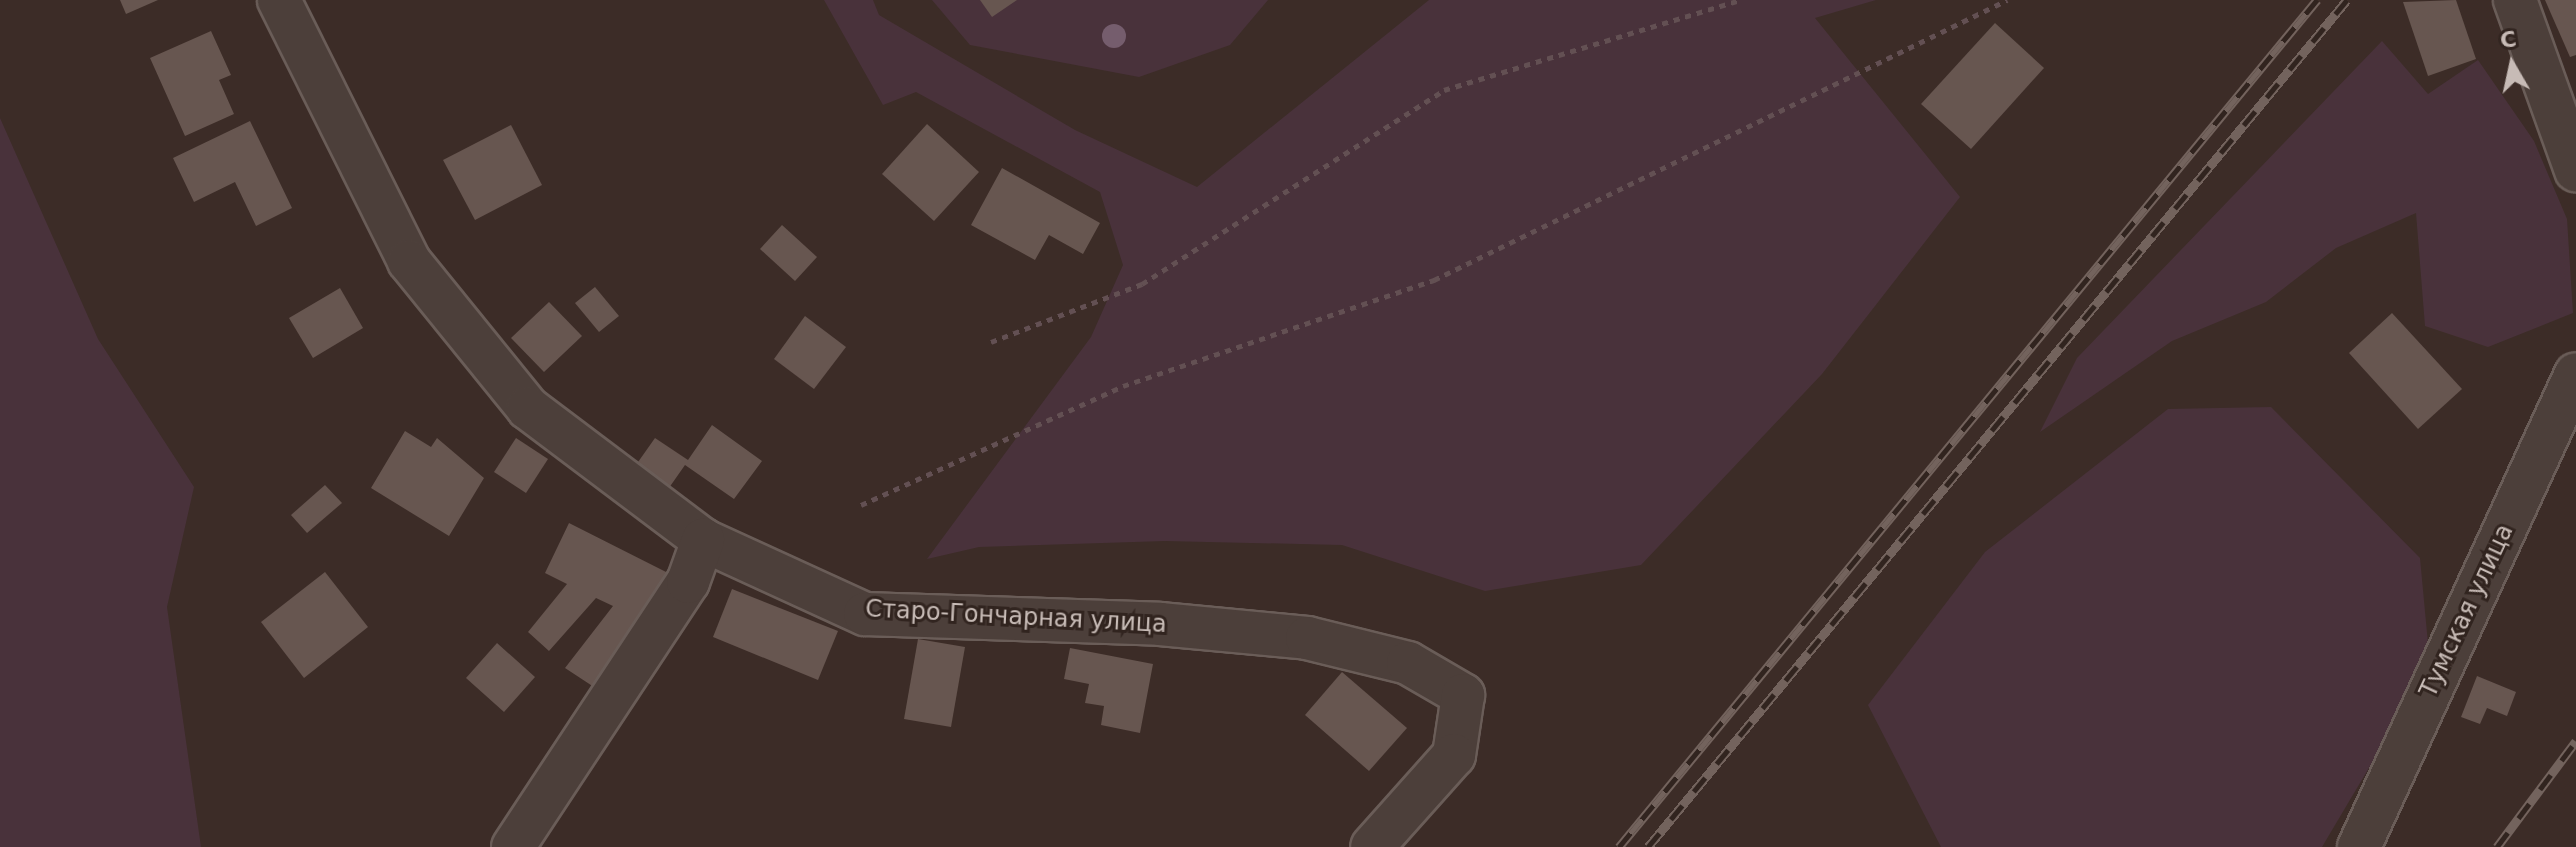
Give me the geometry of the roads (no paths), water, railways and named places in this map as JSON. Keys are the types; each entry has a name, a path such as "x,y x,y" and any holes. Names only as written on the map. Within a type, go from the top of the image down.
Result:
{"street":[{"name":"Старо-Гончарная улица","path":"279,0 409,261 528,408 703,540 865,614 1160,624 1307,638 1408,663 1463,695 1454,755 1372,847"},
{"path":"2515,0 2576,170"},
{"name":"Тумская улица","path":"2359,847 2576,374"},
{"path":"513,847 688,582 703,540"}],"railway":[{"path":"1619,847 2317,0"},
{"path":"1648,847 2347,0"},
{"path":"2497,847 2576,741"}]}
